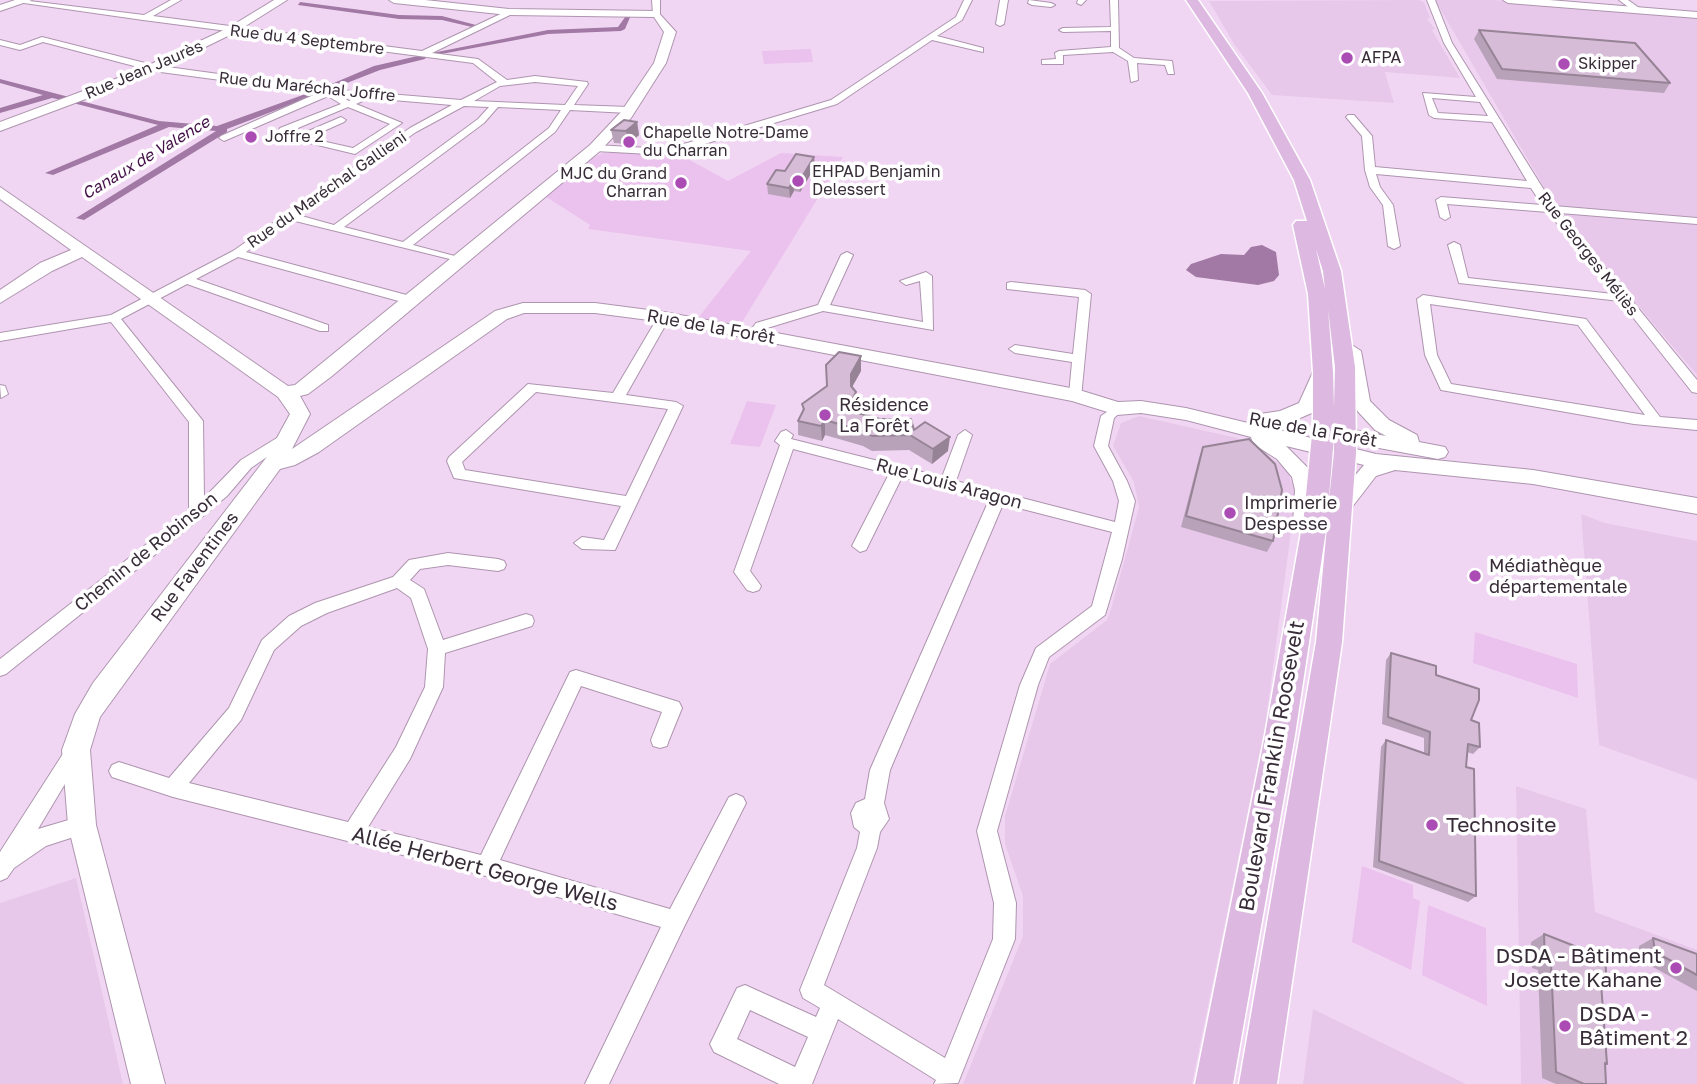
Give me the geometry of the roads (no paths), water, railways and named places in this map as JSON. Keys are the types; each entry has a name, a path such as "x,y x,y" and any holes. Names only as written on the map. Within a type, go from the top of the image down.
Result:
{"main road":[{"path":"1191,1 1248,82 1290,154 1319,228 1339,311 1345,367 1334,442"},
{"path":"1191,1 1285,179 1303,227 1313,270 1323,372 1334,442"},
{"path":"83,251 285,393 299,411"},
{"name":"Rue de la Forêt","path":"664,317 1076,395"},
{"path":"1260,420 1284,418 1307,407 1323,372"},
{"name":"Rue Faventines","path":"290,436 299,411"},
{"name":"Boulevard Franklin Roosevelt","path":"1258,1084 1329,642 1340,505 1334,442"},
{"name":"Boulevard Franklin Roosevelt","path":"1214,1084 1280,735 1316,515 1334,442"},
{"name":"Rue Faventines","path":"76,750 82,825 148,1084"}],"street":[{"path":"143,18 177,0"},
{"name":"Rue Jean Jaurès","path":"0,127 153,68 232,30 282,0"},
{"path":"394,0 509,12 657,14"},
{"path":"285,393 301,390 325,372 595,148 629,110 663,57 670,32 657,14 656,0"},
{"path":"595,148 668,152 825,106 959,18 968,0"},
{"path":"1000,24 1004,0"},
{"path":"1033,0 1032,3 1051,5"},
{"path":"1114,0 1112,19 1116,29 1115,49"},
{"name":"Rue Georges Méliès","path":"1431,0 1448,43 1549,208 1697,389"},
{"path":"1508,0 1694,16"},
{"path":"1623,0 1638,10"},
{"path":"0,8 25,1"},
{"name":"Rue du 4 Septembre","path":"25,1 475,61 505,83"},
{"path":"423,54 509,12"},
{"path":"1063,30 1116,29"},
{"path":"930,37 980,50"},
{"name":"Rue du Maréchal Joffre","path":"0,41 20,48 42,39 153,68 328,92 462,103 629,110"},
{"path":"1049,51 1059,53 1115,49 1132,60 1169,63 1171,72"},
{"path":"1045,62 1059,61 1059,53"},
{"path":"1132,60 1134,80"},
{"path":"405,246 540,141 552,130 584,84 535,79 505,83"},
{"name":"Rue du Maréchal Gallieni","path":"0,337 114,318 237,253 406,135 462,103 505,83"},
{"path":"224,138 328,92 348,104 397,123 355,151 281,135 283,130 348,104 367,96"},
{"path":"1484,100 1426,96 1434,115 1497,120"},
{"path":"336,228 481,121 496,104"},
{"path":"1351,117 1367,136 1370,170 1375,187 1388,205 1394,246"},
{"path":"297,139 341,120"},
{"path":"1370,170 1534,185"},
{"path":"0,192 83,251"},
{"path":"1445,217 1441,200 1697,221"},
{"path":"291,217 462,261"},
{"path":"1454,245 1463,281 1621,298"},
{"path":"0,298 46,267 83,251"},
{"path":"237,253 410,300"},
{"path":"823,307 847,256"},
{"path":"754,334 760,326 823,307 929,327 926,276 906,281"},
{"path":"187,279 324,328"},
{"path":"1011,286 1085,294 1076,395"},
{"path":"1582,322 1423,299 1431,355 1446,387 1656,421 1697,425"},
{"name":"Rue de la Forêt","path":"273,463 288,460 312,447 501,315 523,308 545,307 595,308 664,317"},
{"path":"1568,307 1656,421"},
{"name":"Rue de la Forêt","path":"1339,311 1350,335 1360,403 1382,425 1438,452"},
{"path":"617,398 664,317"},
{"path":"114,318 196,421 197,513"},
{"path":"1015,349 1079,359"},
{"path":"299,411 325,372"},
{"path":"582,543 609,546 631,502 676,406 533,387 454,461 459,474 631,502"},
{"name":"Rue de la Forêt","path":"1076,395 1117,409 1140,407 1260,420 1395,463 1533,477 1697,506"},
{"path":"998,497 880,769 867,848 811,990 948,1080 1004,939 1005,903 987,831 1029,685 1042,653 1093,616 1103,603 1127,500 1101,446 1108,416 1117,409"},
{"name":"Rue de la Forêt","path":"1186,414 1235,427 1334,442 1438,452 1533,477"},
{"path":"1235,427 1283,454 1302,475 1306,490 1301,559 1305,583"},
{"path":"947,484 965,435"},
{"name":"Rue Faventines","path":"76,750 88,714 102,691 273,463 290,436"},
{"name":"Chemin de Robinson","path":"0,669 197,513 246,464 290,436"},
{"name":"Rue Louis Aragon","path":"753,586 742,572 787,439 1121,529"},
{"name":"Rue de la Forêt","path":"1340,505 1369,471 1395,463"},
{"path":"860,547 898,471"},
{"path":"173,788 235,714 268,645 295,621 320,608 399,581 415,564 448,559 498,565"},
{"path":"352,834 403,753 434,687 437,649 418,594 399,581"},
{"path":"437,649 526,621"},
{"path":"486,866 576,677 673,708 660,740"},
{"path":"1,870 76,750"},
{"name":"Allée Herbert George Wells","path":"119,771 173,788 486,866 675,921"},
{"path":"597,1084 675,921 737,803"},
{"path":"1,870 24,848 40,838 82,825"},
{"path":"821,1031 833,1003"}],"waterway":[{"path":"300,4 399,17 442,18 472,25"},
{"path":"436,53 548,32 621,29 628,15"},
{"path":"326,88 377,68 422,57"},
{"path":"0,81 66,99"},
{"path":"76,101 159,123 218,129 314,94"},
{"path":"0,111 49,96"},
{"path":"50,173 166,125"},
{"name":"Canaux de Valence","path":"81,218 224,130"}],"place":[{"name":"AFPA","path":"1347,58"},
{"name":"Skipper","path":"1564,64"},
{"name":"Joffre 2","path":"251,137"},
{"name":"Chapelle Notre-Dame du Charran","path":"629,142"},
{"name":"EHPAD Benjamin Delessert","path":"798,181"},
{"name":"MJC du Grand Charran","path":"681,183"},
{"name":"Résidence La Forêt","path":"825,415"},
{"name":"Imprimerie Despesse","path":"1230,513"},
{"name":"Médiathèque départementale","path":"1475,576"},
{"name":"Technosite","path":"1432,825"},
{"name":"DSDA - Bâtiment Josette Kahane","path":"1676,968"},
{"name":"DSDA - Bâtiment 2","path":"1565,1026"}]}
